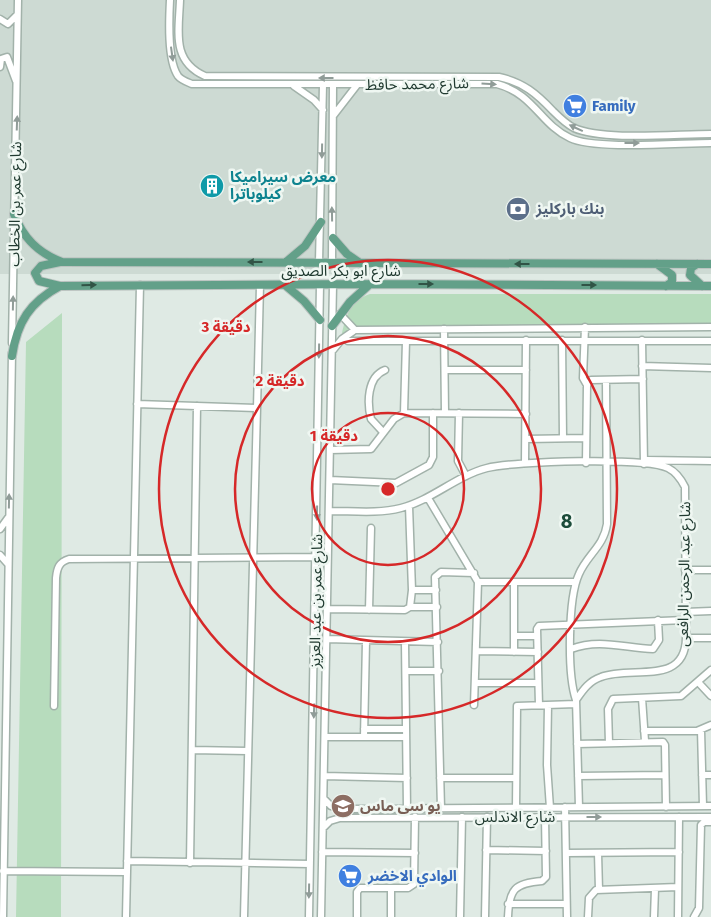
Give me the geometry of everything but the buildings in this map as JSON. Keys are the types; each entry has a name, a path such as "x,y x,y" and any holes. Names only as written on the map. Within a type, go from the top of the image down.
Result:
{"main road":[{"name":"شارع ابو بكر الصديق","path":"14,214 18,225 32,244 46,255 62,262 711,264"},
{"path":"286,262 304,246 321,222"},
{"path":"333,238 347,254 362,264"},
{"path":"60,286 39,281 35,273 40,266 62,262"},
{"path":"657,264 672,275 672,282 666,286"},
{"path":"697,264 691,268 690,275 707,286"},
{"name":"شارع ابو بكر الصديق","path":"12,356 14,338 21,321 31,306 44,294 60,286 140,284 707,286"},
{"path":"332,326 336,314 370,284"},
{"path":"285,285 320,317"}],"street":[{"name":"شارع عمر بن الخطاب","path":"3,917 18,0"},
{"path":"170,2 180,3"},
{"name":"شارع محمد حافظ","path":"170,2 171,50 176,71 183,80 192,84 497,84 520,93 558,130 580,141 609,144 711,143"},
{"name":"شارع محمد حافظ","path":"180,3 179,48 188,66 205,76 298,78 499,77 530,89 561,119 572,127 584,132 611,135 711,134"},
{"path":"0,19 8,24 17,15"},
{"path":"0,67 2,60 7,57 18,86"},
{"path":"292,85 309,96 323,110"},
{"path":"320,262 323,85"},
{"path":"332,262 333,85"},
{"path":"332,117 339,105 357,85"},
{"path":"320,238 333,238"},
{"path":"126,917 140,284"},
{"path":"244,917 260,285"},
{"name":"شارع عمر بن عبد العزيز","path":"308,917 314,684 320,285"},
{"path":"333,285 336,314 356,330 357,341"},
{"path":"320,317 336,314"},
{"name":"شارع عمر بن عبد العزيز","path":"321,917 332,326"},
{"path":"585,327 583,378 587,385 586,462"},
{"path":"332,352 342,340 356,330 711,327"},
{"path":"444,329 445,414"},
{"path":"526,340 526,463"},
{"path":"562,340 563,438"},
{"path":"642,340 644,462 711,461"},
{"path":"348,341 711,341"},
{"path":"404,413 406,341"},
{"path":"642,366 711,368"},
{"path":"383,432 371,419 370,387 375,376 385,370"},
{"path":"445,370 526,370"},
{"path":"587,385 591,380 643,380"},
{"path":"579,807 576,702 571,682 571,602 576,582 584,564 597,550 606,533 606,380"},
{"path":"137,404 257,408"},
{"path":"190,862 193,558 197,406"},
{"path":"330,450 370,449 394,419 404,413 526,414"},
{"path":"330,480 389,484 403,481 429,465 433,458 433,413"},
{"path":"459,414 458,461 466,476"},
{"path":"318,430 331,429"},
{"path":"526,439 586,438"},
{"name":"شارع عبد الرحمن الرافعى","path":"330,512 381,511 409,506 428,498 466,476 486,469 526,463 644,462 668,468 680,478 685,488 686,638 683,655 670,668 603,676 592,681 576,702"},
{"path":"428,498 478,582 478,651 474,705"},
{"path":"409,506 412,590 410,607"},
{"path":"0,529 9,517"},
{"path":"369,610 371,528"},
{"path":"0,555 8,565"},
{"path":"54,706 56,578 60,565 69,559 316,557"},
{"path":"685,570 711,570"},
{"path":"441,808 436,577 439,573 474,573"},
{"path":"478,582 576,582"},
{"path":"514,582 514,652"},
{"path":"412,590 436,590"},
{"path":"328,609 406,610 410,607 437,607"},
{"path":"685,612 711,611"},
{"path":"571,649 586,644 601,643 653,649 660,640 658,620"},
{"path":"539,705 537,629 543,624 685,620"},
{"path":"514,636 538,636"},
{"path":"686,638 711,638"},
{"path":"327,639 438,642"},
{"path":"364,737 366,641"},
{"path":"405,642 407,808"},
{"path":"478,651 538,652"},
{"path":"406,671 439,670"},
{"path":"609,743 609,703 618,698 681,696 711,670"},
{"path":"698,682 711,696"},
{"path":"476,683 538,683"},
{"path":"314,684 326,684"},
{"path":"642,698 645,741"},
{"path":"516,808 516,706 576,702"},
{"path":"548,705 547,765 550,808"},
{"path":"644,731 708,728 702,775 703,806"},
{"path":"364,729 406,729"},
{"path":"325,737 406,737"},
{"path":"577,744 659,740 666,745 666,807"},
{"path":"192,750 247,751"},
{"path":"578,776 665,774"},
{"path":"702,775 711,775"},
{"path":"324,776 407,778"},
{"path":"440,778 516,778"},
{"path":"323,829 330,821 340,818 340,809 331,806 324,799"},
{"name":"شارع الاندلس","path":"340,809 711,806"},
{"path":"634,807 635,817"},
{"path":"536,808 536,817"},
{"path":"565,808 566,917"},
{"path":"357,917 358,889 408,888 414,884 415,817"},
{"path":"460,917 462,817"},
{"path":"486,917 487,817"},
{"path":"508,917 508,904 517,886 524,882 544,879 546,851 545,817"},
{"path":"678,917 679,817"},
{"name":"شارع الاندلس","path":"340,818 711,817"},
{"path":"694,917 699,908 701,825 704,822 711,822"},
{"path":"486,850 546,851"},
{"path":"322,852 415,853"},
{"path":"598,852 600,890"},
{"path":"566,853 679,852"},
{"path":"127,861 310,864"},
{"path":"3,871 126,872"},
{"path":"588,917 590,894 600,890 678,887"},
{"path":"391,888 391,917"},
{"path":"654,917 655,889"},
{"path":"508,904 566,904"}],"shaded area":[{"path":"0,0 711,0 711,274 0,274"}],"green space":[{"path":"370,294 711,294 711,331 342,333 350,309 358,300"},
{"path":"62,313 61,917 16,917 26,342"}],"place":[{"name":"Family","path":"575,106"},
{"name":"معرض سيراميكا كيلوباترا","path":"212,186"},
{"name":"بنك باركليز","path":"518,209"},
{"name":"يو سى ماس","path":"343,806"},
{"name":"الوادي الاخضر","path":"350,876"}],"district":[{"name":"8","path":"567,521"}]}
